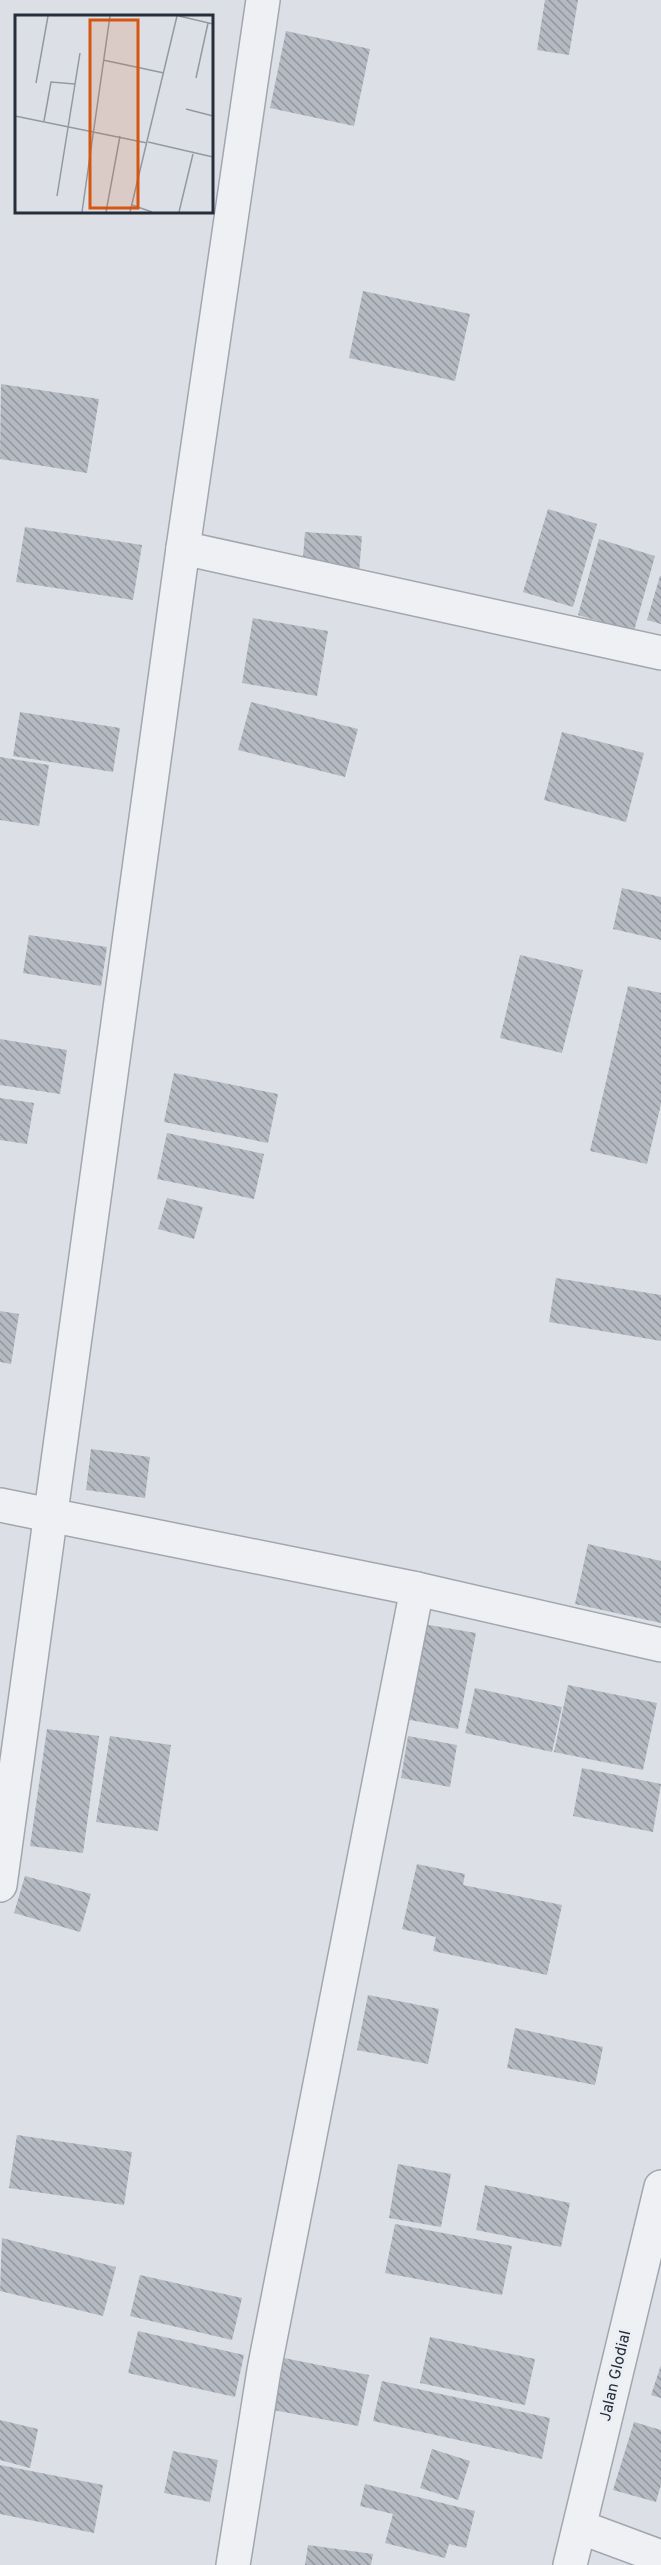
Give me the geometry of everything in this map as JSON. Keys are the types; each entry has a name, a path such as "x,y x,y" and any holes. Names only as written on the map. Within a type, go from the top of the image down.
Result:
{"street":[{"path":"0,1885 183,548 263,0"},
{"path":"183,548 661,652"},
{"path":"0,1505 417,1589 661,1645"},
{"path":"233,2565 264,2370 417,1589"},
{"name":"Jalan Glodial","path":"570,2565 661,2187"},
{"path":"580,2527 661,2557"}],"building":[{"path":"545,0 578,0 569,55 537,50"},
{"path":"286,31 370,49 354,126 270,108"},
{"path":"363,291 470,314 455,381 349,358"},
{"path":"1,384 99,399 87,473 0,459"},
{"path":"548,509 597,524 573,607 523,592"},
{"path":"25,527 142,545 133,600 16,582"},
{"path":"305,532 362,536 359,573 302,569"},
{"path":"599,539 655,556 634,631 578,615"},
{"path":"661,576 661,624 647,620"},
{"path":"253,618 328,631 317,696 242,683"},
{"path":"251,702 358,729 345,777 238,750"},
{"path":"20,712 120,728 113,772 13,756"},
{"path":"562,732 644,753 626,822 544,800"},
{"path":"0,757 49,765 39,826 0,820"},
{"path":"622,888 661,897 661,940 613,929"},
{"path":"29,935 107,947 101,986 23,973"},
{"path":"520,955 583,970 562,1053 500,1038"},
{"path":"628,986 661,993 661,1104 647,1164 590,1151"},
{"path":"0,1039 67,1050 60,1094 0,1085"},
{"path":"174,1073 278,1094 268,1143 164,1122"},
{"path":"0,1098 34,1103 27,1144 0,1140"},
{"path":"167,1133 264,1154 254,1199 157,1179"},
{"path":"167,1198 203,1207 194,1239 158,1229"},
{"path":"556,1278 661,1295 661,1341 549,1322"},
{"path":"0,1311 19,1314 11,1364 0,1362"},
{"path":"91,1449 150,1457 145,1498 86,1490"},
{"path":"588,1544 661,1561 661,1623 575,1604"},
{"path":"423,1624 476,1633 458,1729 405,1719"},
{"path":"568,1685 657,1703 643,1770 554,1752"},
{"path":"475,1688 562,1707 552,1752 465,1733"},
{"path":"47,1729 99,1736 83,1853 30,1846"},
{"path":"110,1736 171,1745 158,1831 96,1822"},
{"path":"408,1736 457,1745 450,1787 401,1778"},
{"path":"582,1768 661,1784 653,1832 573,1816"},
{"path":"417,1864 465,1874 463,1885 562,1905 547,1975 433,1951 436,1937 402,1929"},
{"path":"25,1876 91,1894 80,1932 14,1913"},
{"path":"368,1995 439,2009 428,2064 357,2050"},
{"path":"515,2028 603,2047 595,2085 507,2068"},
{"path":"17,2135 132,2152 124,2205 9,2188"},
{"path":"398,2164 451,2174 441,2227 389,2218"},
{"path":"485,2185 570,2203 561,2247 476,2230"},
{"path":"395,2224 512,2246 502,2295 385,2273"},
{"path":"2,2238 116,2267 103,2316 0,2291"},
{"path":"140,2275 242,2298 232,2340 130,2316"},
{"path":"138,2331 244,2355 235,2397 128,2373"},
{"path":"430,2337 535,2359 525,2405 420,2383"},
{"path":"279,2357 369,2375 358,2426 268,2409"},
{"path":"661,2365 661,2398 651,2395"},
{"path":"382,2381 550,2418 542,2459 373,2421"},
{"path":"0,2420 38,2429 30,2468 0,2460"},
{"path":"634,2422 661,2430 661,2485 656,2502 613,2490"},
{"path":"432,2449 470,2461 458,2500 420,2488"},
{"path":"173,2451 218,2460 210,2502 164,2493"},
{"path":"0,2465 103,2485 94,2533 0,2514"},
{"path":"365,2484 475,2511 466,2548 449,2544 445,2558 385,2543 393,2514 360,2506"},
{"path":"308,2545 373,2554 371,2565 305,2565"}]}
